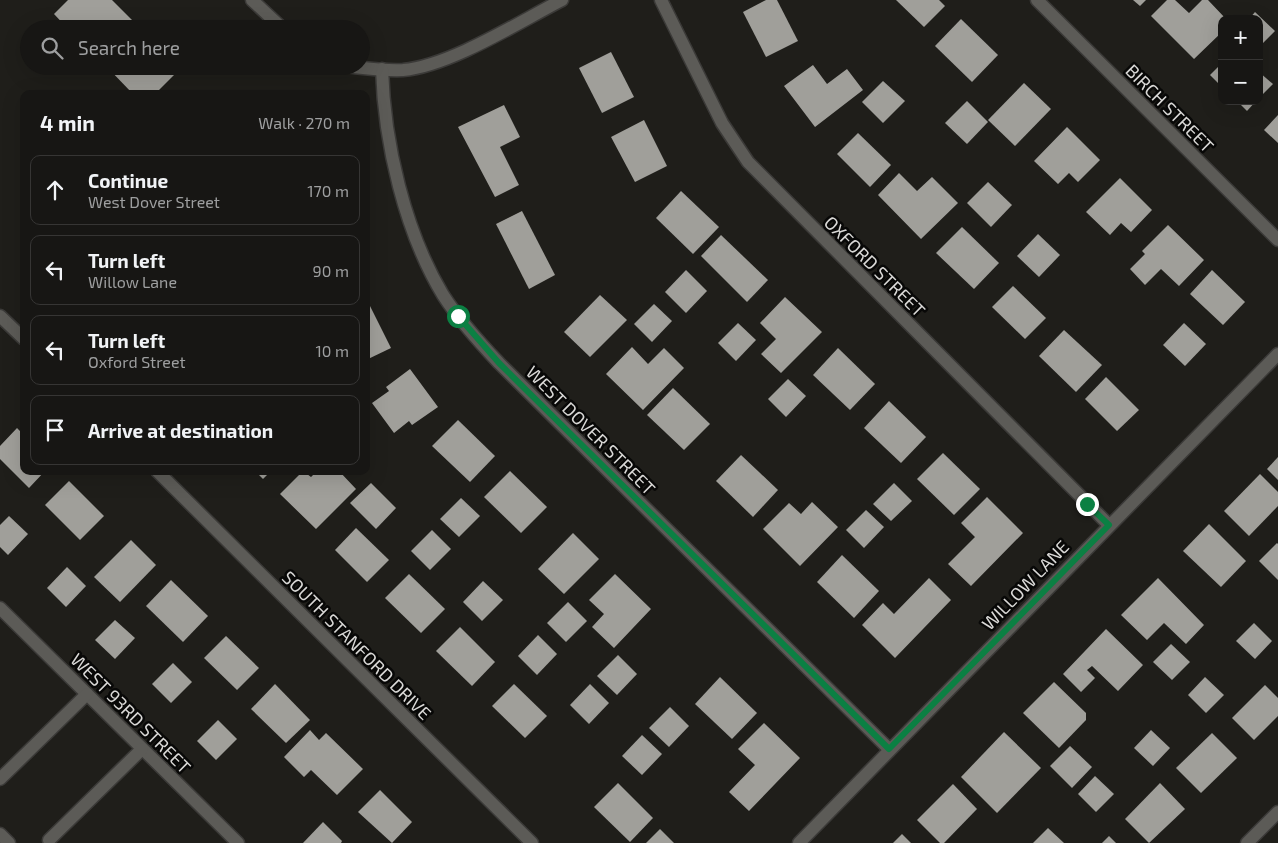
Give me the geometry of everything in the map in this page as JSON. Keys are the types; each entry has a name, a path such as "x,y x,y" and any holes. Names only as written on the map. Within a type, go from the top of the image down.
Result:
{"street":[{"path":"252,0 273,20"},
{"path":"370,69 403,70 432,64 464,50 562,0"},
{"name":"OXFORD STREET","path":"661,0 722,123 748,162 1109,525"},
{"name":"BIRCH STREET","path":"1037,0 1278,240"},
{"name":"WEST DOVER STREET","path":"382,70 383,104 409,219 428,266 458,316 499,363 889,749"},
{"path":"0,316 20,335"},
{"name":"WILLOW LANE","path":"799,843 1278,354"},
{"name":"SOUTH STANFORD DRIVE","path":"161,475 532,843"},
{"name":"WEST 93RD STREET","path":"0,608 238,843"},
{"path":"0,779 87,694"},
{"path":"49,840 142,749"},
{"path":"1247,843 1278,812"},
{"path":"0,834 9,843"}],"building":[{"path":"68,0 112,0 132,20 60,20 54,14"},
{"path":"766,0 777,0 798,41 766,57 743,12"},
{"path":"896,0 939,0 945,6 924,27"},
{"path":"1133,0 1146,0 1140,6"},
{"path":"1167,0 1175,0 1189,13 1202,0 1208,0 1222,15 1218,15 1218,36 1194,59 1151,16"},
{"path":"961,19 998,55 972,82 935,46"},
{"path":"1263,20 1275,31 1263,43"},
{"path":"611,52 634,97 602,113 579,68"},
{"path":"813,65 827,84 847,69 863,90 815,127 784,86"},
{"path":"1218,67 1218,83 1210,75"},
{"path":"115,75 174,75 159,90 129,90"},
{"path":"1263,75 1273,84 1263,94"},
{"path":"883,81 905,101 883,123 862,102"},
{"path":"1024,83 1051,109 1015,146 988,120"},
{"path":"967,101 988,122 967,144 945,123"},
{"path":"504,105 520,137 500,147 519,185 495,197 458,127"},
{"path":"1241,105 1252,105 1247,111"},
{"path":"1278,115 1278,143 1264,130"},
{"path":"644,120 667,166 635,182 611,137"},
{"path":"1067,127 1100,160 1078,182 1069,173 1058,184 1034,161"},
{"path":"858,133 891,165 870,187 837,154"},
{"path":"899,173 917,191 932,177 958,203 921,239 878,195"},
{"path":"1120,178 1152,210 1131,232 1121,223 1110,235 1086,212"},
{"path":"988,182 1012,205 991,227 967,203"},
{"path":"681,191 719,227 693,254 656,218"},
{"path":"522,211 555,275 529,289 496,224"},
{"path":"1168,225 1204,260 1179,286 1161,269 1145,285 1130,269 1145,254 1142,251"},
{"path":"962,227 999,263 974,289 936,253"},
{"path":"1038,234 1060,255 1039,277 1017,256"},
{"path":"721,235 768,280 747,302 701,256"},
{"path":"686,270 707,291 686,313 665,292"},
{"path":"1212,270 1245,302 1223,325 1190,294"},
{"path":"1013,286 1046,318 1025,339 992,307"},
{"path":"600,295 627,320 590,357 564,332"},
{"path":"785,297 822,332 781,373 761,354 776,339 760,323"},
{"path":"654,304 672,321 652,342 634,324"},
{"path":"370,306 391,348 370,358"},
{"path":"738,323 756,340 736,361 718,343"},
{"path":"1184,323 1206,344 1185,366 1163,345"},
{"path":"1064,330 1102,365 1076,392 1039,356"},
{"path":"632,347 648,364 664,348 684,368 643,410 606,374"},
{"path":"838,348 875,384 850,410 813,375"},
{"path":"410,369 438,407 412,425 409,421 394,433 372,403 389,391 386,387"},
{"path":"1106,377 1139,410 1117,431 1085,399"},
{"path":"788,379 806,396 786,417 768,399"},
{"path":"673,388 710,424 684,450 647,415"},
{"path":"889,401 926,437 901,463 864,428"},
{"path":"458,420 495,456 470,482 432,446"},
{"path":"17,428 20,431 20,475 41,475 29,488 0,459 0,446"},
{"path":"943,453 980,489 954,515 917,479"},
{"path":"741,455 778,490 753,517 716,481"},
{"path":"1278,457 1278,480 1267,469"},
{"path":"510,471 547,507 521,533 484,497"},
{"path":"1260,474 1278,492 1278,506 1249,536 1224,511"},
{"path":"259,475 267,475 263,479"},
{"path":"299,475 308,475 311,477 313,475 343,475 356,489 316,529 280,494"},
{"path":"69,481 104,516 80,540 45,505"},
{"path":"371,483 396,508 376,529 350,503"},
{"path":"894,483 912,501 891,521 873,504"},
{"path":"987,497 1023,533 971,586 948,564 975,537 961,523"},
{"path":"461,498 480,516 459,537 440,519"},
{"path":"812,502 838,527 800,566 763,529 789,503 801,514"},
{"path":"866,510 884,527 864,548 846,530"},
{"path":"9,516 28,534 8,555 0,547 0,525"},
{"path":"1209,524 1246,561 1221,587 1183,551"},
{"path":"356,528 389,560 367,582 335,550"},
{"path":"432,530 451,549 430,570 411,551"},
{"path":"573,533 599,559 564,594 538,569"},
{"path":"131,540 156,565 120,602 94,577"},
{"path":"1278,544 1278,580 1259,561"},
{"path":"842,555 879,591 854,618 817,582"},
{"path":"67,567 86,586 66,607 47,588"},
{"path":"409,574 445,609 421,633 385,598"},
{"path":"615,574 651,609 614,648 592,627 604,614 589,600"},
{"path":"929,578 951,600 895,658 862,625 883,603 894,614"},
{"path":"1158,578 1204,625 1186,644 1164,623 1147,640 1121,615"},
{"path":"171,580 208,616 183,642 146,606"},
{"path":"483,581 503,600 482,621 463,602"},
{"path":"568,602 587,621 566,642 547,623"},
{"path":"115,620 135,638 115,659 95,640"},
{"path":"1254,623 1272,641 1255,659 1236,641"},
{"path":"460,627 495,662 472,686 436,651"},
{"path":"1106,629 1143,665 1118,691 1092,666 1087,670 1095,678 1081,692 1063,674"},
{"path":"538,635 557,654 537,675 518,656"},
{"path":"226,636 259,668 237,690 204,658"},
{"path":"1171,644 1190,662 1172,680 1153,662"},
{"path":"618,655 637,674 617,695 597,676"},
{"path":"173,663 192,682 171,703 152,684"},
{"path":"720,677 757,713 732,739 695,704"},
{"path":"1205,677 1224,695 1206,713 1188,695"},
{"path":"1054,682 1086,713 1086,720 1059,748 1023,713"},
{"path":"275,684 310,720 286,743 251,709"},
{"path":"514,684 547,716 525,738 492,706"},
{"path":"590,684 609,703 589,724 570,705"},
{"path":"1265,685 1278,698 1278,716 1254,740 1232,718"},
{"path":"670,707 689,726 669,747 649,728"},
{"path":"218,720 237,739 216,760 197,741"},
{"path":"764,723 800,758 749,811 729,792 755,765 738,749"},
{"path":"310,730 319,740 326,733 363,769 337,795 311,770 304,777 284,757"},
{"path":"1151,730 1170,748 1153,766 1134,748"},
{"path":"1004,732 1041,768 997,813 961,777"},
{"path":"1212,733 1237,758 1201,793 1176,768"},
{"path":"642,735 662,754 642,775 622,756"},
{"path":"1070,746 1092,767 1072,788 1050,766"},
{"path":"1095,776 1114,794 1096,812 1078,794"},
{"path":"618,783 653,818 630,842 594,807"},
{"path":"1160,783 1185,809 1149,843 1125,819"},
{"path":"953,784 977,809 944,843 940,843 917,820"},
{"path":"380,790 412,822 392,843 358,812"},
{"path":"323,822 342,841 341,843 303,843"},
{"path":"1048,828 1064,843 1033,843"},
{"path":"660,829 674,843 646,843"},
{"path":"902,834 911,843 893,843"},
{"path":"1109,836 1116,843 1102,843"}],"route":[{"path":"458,316 499,363 889,749 1109,525 1087,504"}]}
